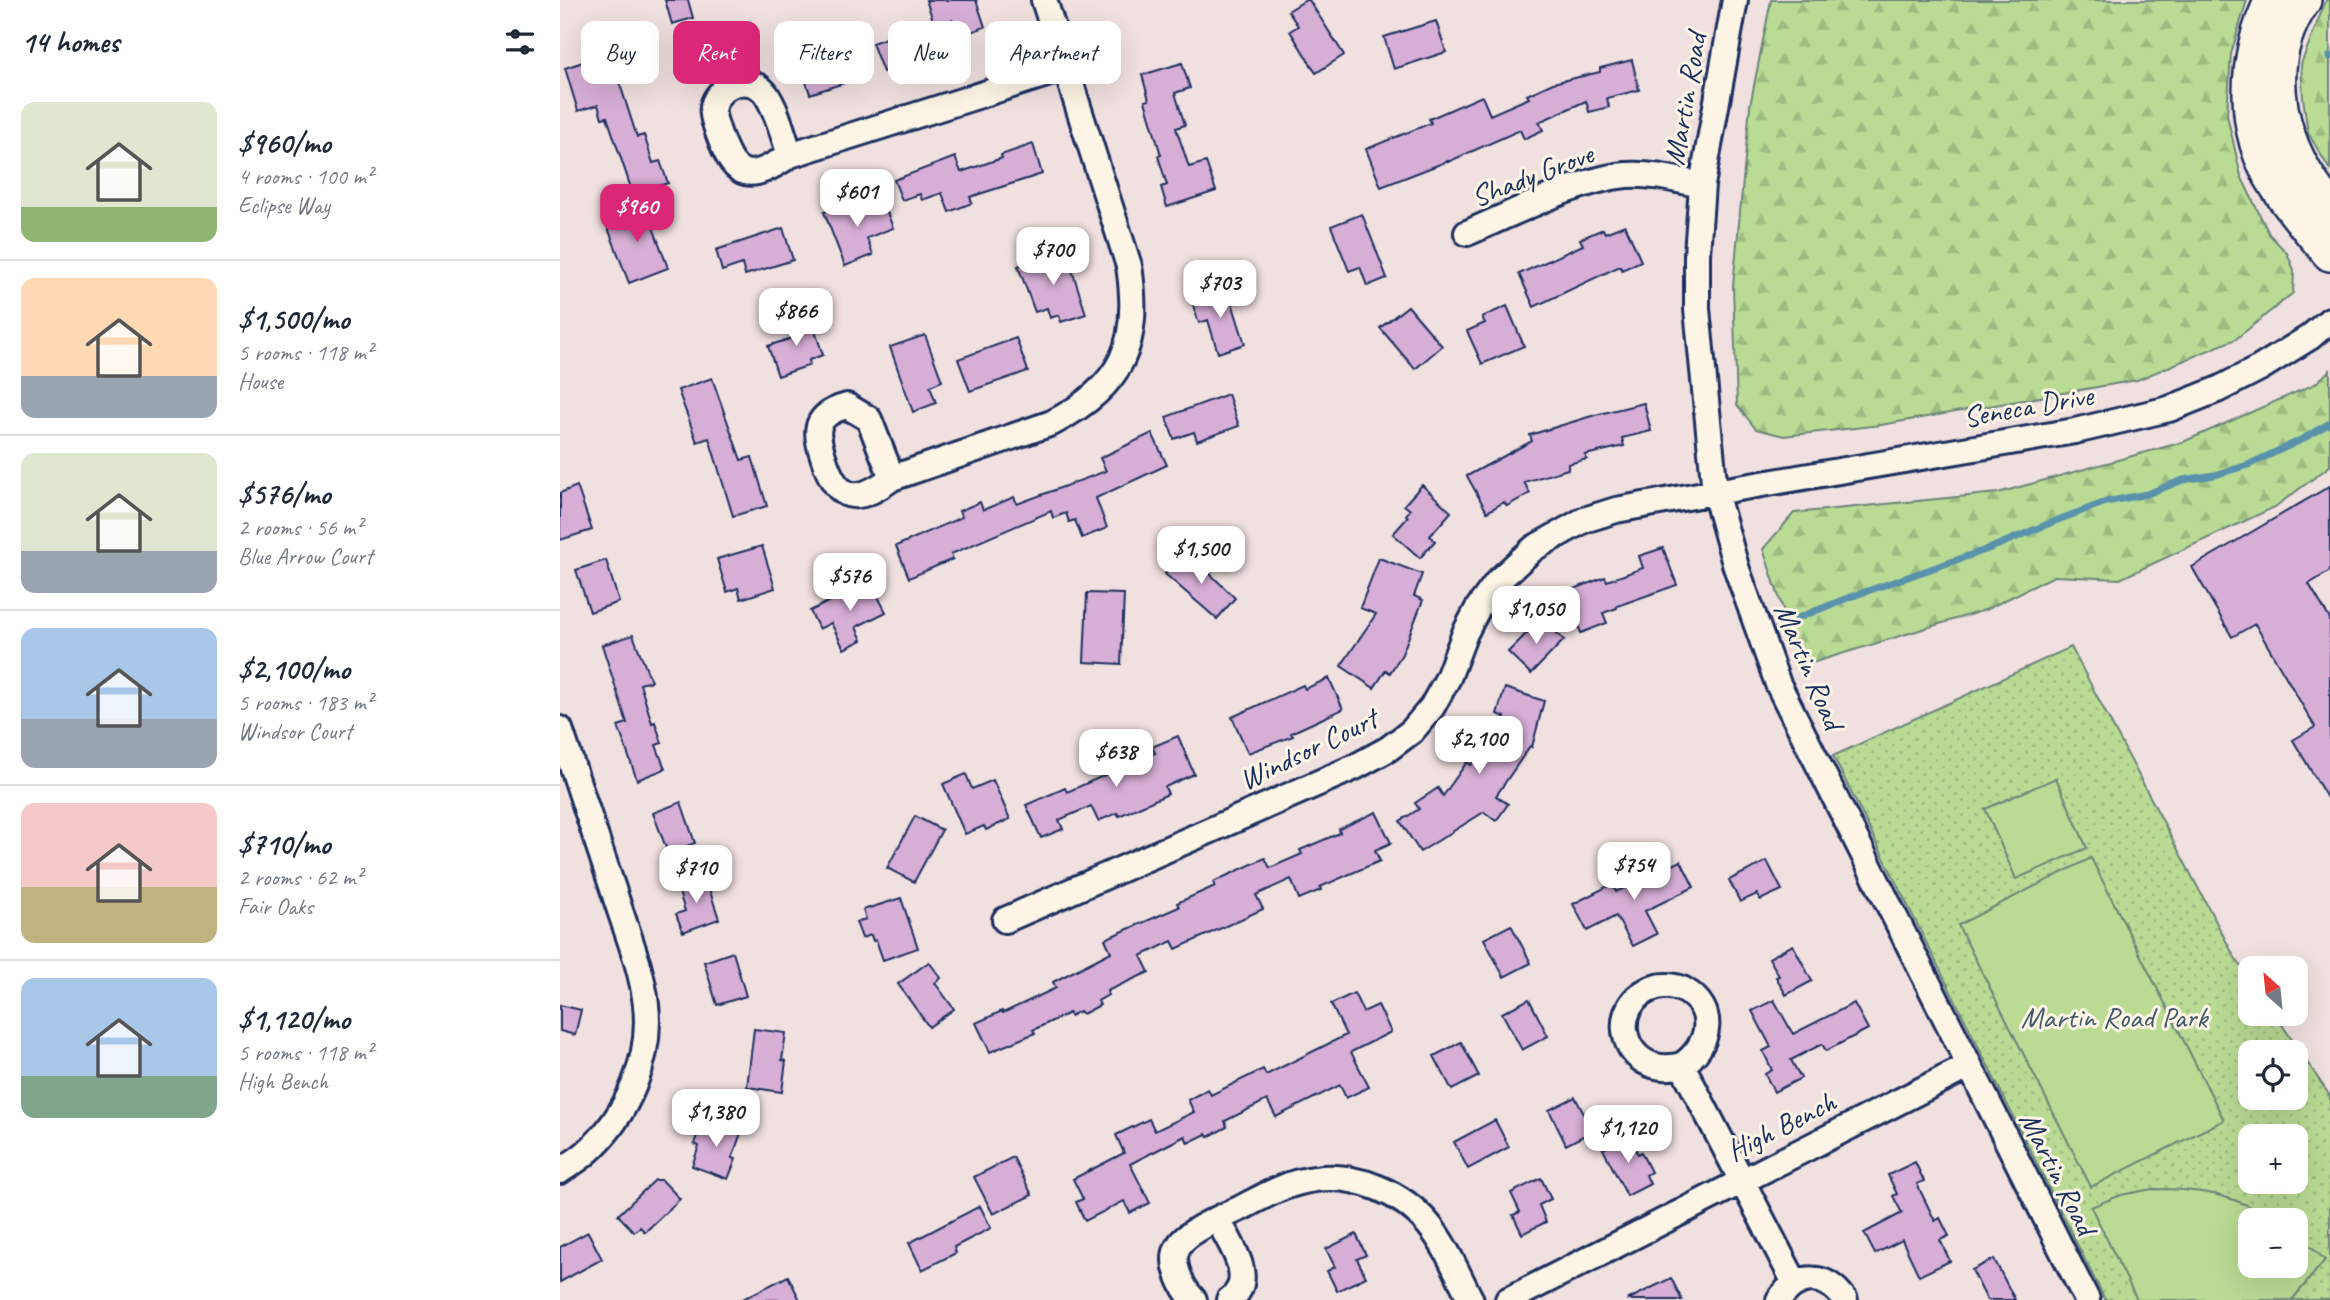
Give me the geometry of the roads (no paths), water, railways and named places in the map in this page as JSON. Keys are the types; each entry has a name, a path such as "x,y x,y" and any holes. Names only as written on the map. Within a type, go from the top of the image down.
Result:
{"highway":[{"path":"2273,0 2255,43 2251,72 2255,131 2275,183 2330,253"},
{"path":"2303,0 2289,26 2281,53 2278,77 2282,124 2300,169 2330,208"}],"street":[{"path":"1044,0 1051,21"},
{"name":"Martin Road","path":"1735,0 1702,185 1697,254 1697,309 1715,492 1736,567 1778,684 2087,1300"},
{"path":"790,155 1015,84"},
{"path":"892,478 1052,423 1071,413 1091,399 1108,382 1128,345 1133,320 1129,267 1071,84"},
{"name":"Shady Grove","path":"1467,233 1601,180 1628,175 1650,175 1702,185"},
{"name":"Seneca Drive","path":"1715,492 2075,431 2169,409 2219,389 2260,368 2310,337 2330,320"},
{"name":"Windsor Court","path":"1005,920 1355,767 1388,749 1412,731 1432,707 1448,678 1465,633 1478,608 1498,581 1534,548 1561,532 1616,510 1715,492"},
{"path":"560,730 635,959 646,1004 646,1028 640,1070 625,1103 607,1130 586,1153 560,1171"},
{"path":"1682,1065 1743,1181 1787,1292 1808,1279 1820,1280 1832,1285 1845,1300"},
{"name":"High Bench","path":"1508,1300 1969,1066"},
{"path":"1194,1300 1176,1266 1178,1246 1189,1235 1270,1193 1315,1178 1366,1183 1389,1193 1429,1225 1471,1300"},
{"path":"1218,1220 1242,1272 1242,1283 1237,1294 1229,1300"}],"waterway":[{"path":"1793,620 1850,597 1991,548 2106,502 2147,494 2183,480 2215,475 2248,465 2330,423"}],"park label":[{"name":"Martin Road Park","path":"2114,1017"}]}
